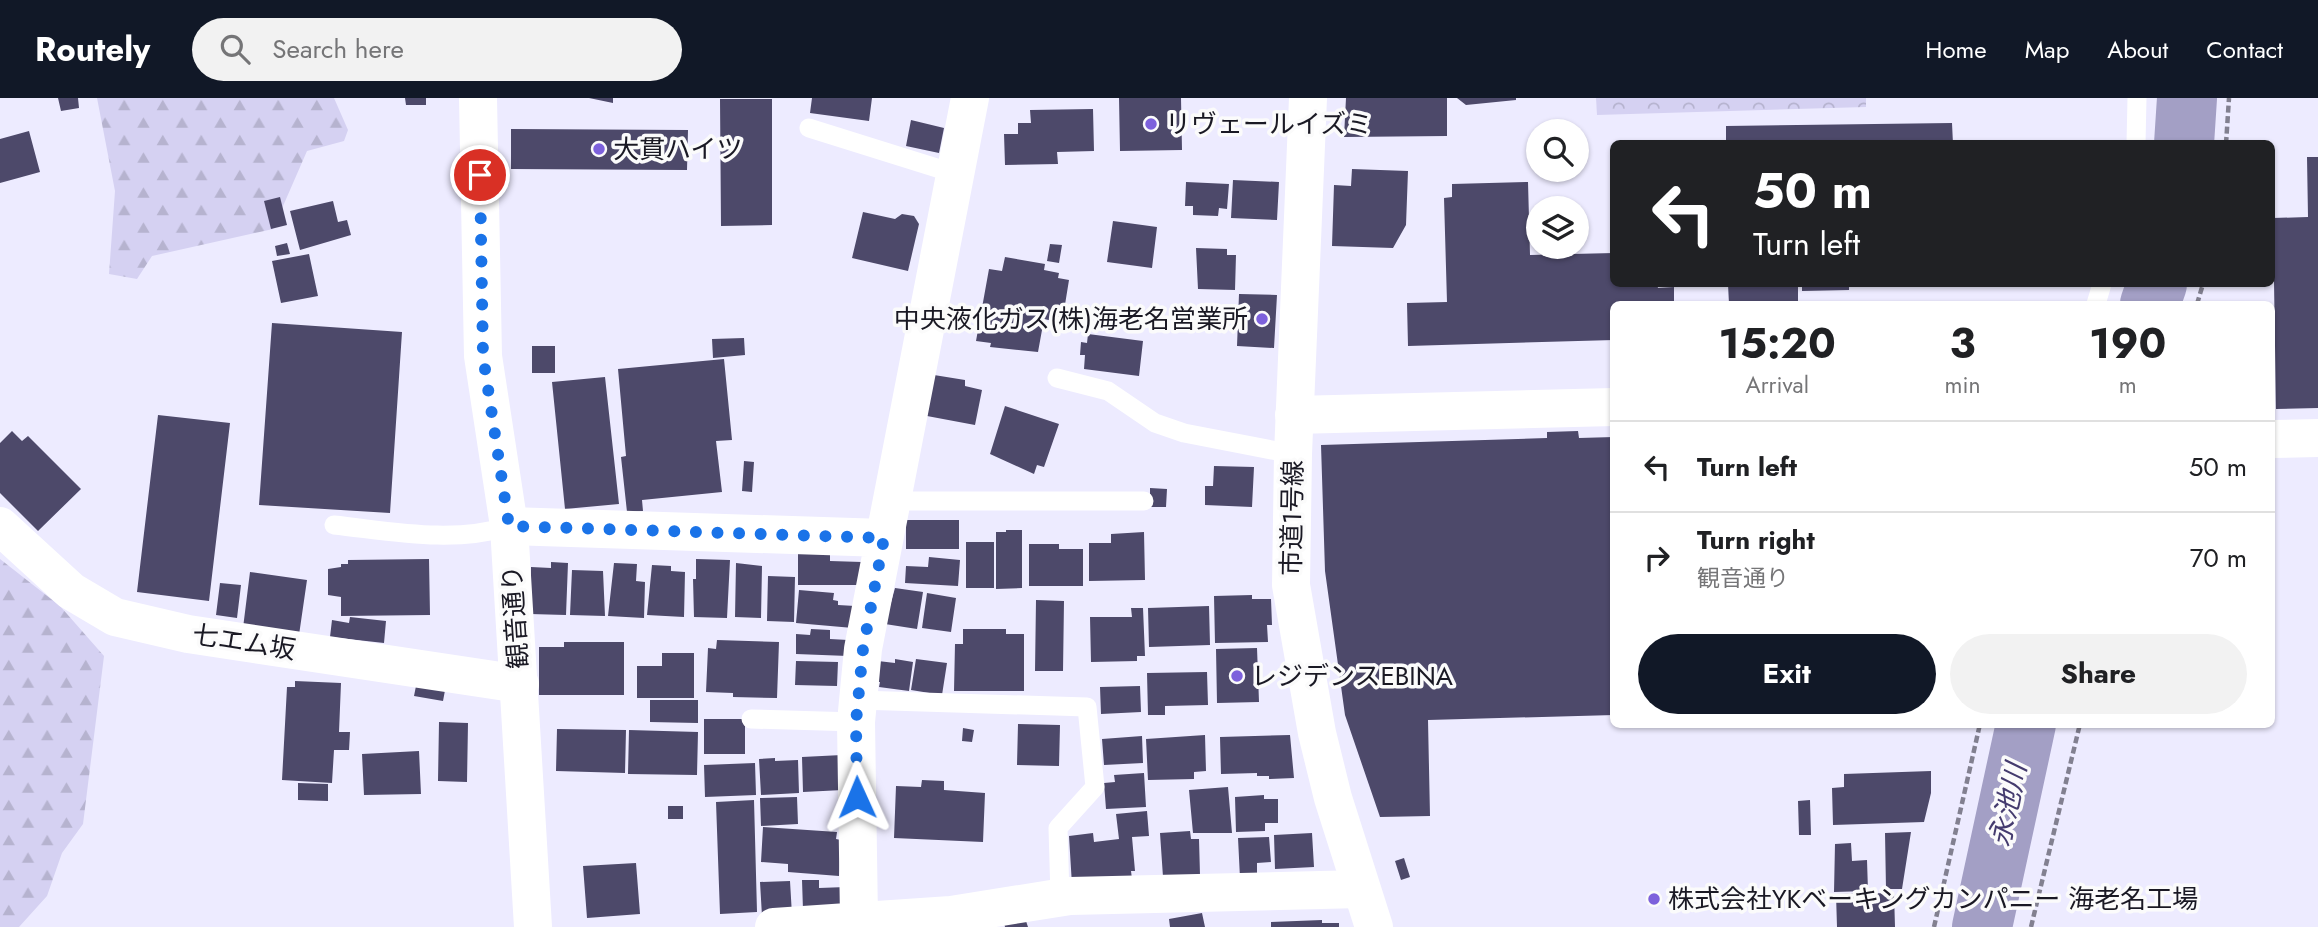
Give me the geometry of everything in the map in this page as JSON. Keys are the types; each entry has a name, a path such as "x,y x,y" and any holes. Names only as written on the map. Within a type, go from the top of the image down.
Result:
{"street":[{"name":"観音通り","path":"478,98 483,356 509,526 533,927"},
{"path":"859,919 857,711 863,649 970,98"},
{"name":"市道1号線","path":"1308,98 1294,415 1291,585 1303,662 1333,798 1374,927"},
{"path":"1294,415 1610,407"},
{"path":"2275,439 2318,438"},
{"name":"七エム坂","path":"0,526 71,591 115,617 188,634 520,684"},
{"path":"509,526 884,538"},
{"path":"794,926 859,919 951,915 1060,897 1362,889"}],"lane":[{"path":"2136,140 2137,98"},
{"path":"808,128 956,174"},
{"path":"1057,379 1108,391 1155,423 1184,433 1293,454"},
{"path":"891,500 1144,500"},
{"path":"334,525 453,536 485,533 509,526"},
{"path":"751,719 857,711 1087,707 1095,786 1058,828 1060,897"}],"path":[{"path":"2226,140 2230,98"},
{"path":"1934,927 1979,728"},
{"path":"2031,927 2079,728"}],"green space":[{"path":"97,98 334,98 348,130 344,141 307,151 273,229 152,256 137,279 109,274 115,191"},
{"path":"1596,98 1866,98 1866,107 1597,115"},
{"path":"0,559 60,606 104,656 83,824 62,853 47,896 19,927 0,927"}],"building":[{"path":"58,98 78,98 79,108 61,111"},
{"path":"405,98 426,98 426,105 406,105"},
{"path":"589,98 613,98 613,103"},
{"path":"812,98 872,98 869,121 810,113"},
{"name":"リヴェールイズミ","path":"1119,98 1181,98 1182,150 1120,151"},
{"path":"1346,98 1447,98 1447,136 1344,137"},
{"path":"1457,98 1516,98 1516,100 1466,105"},
{"path":"720,99 772,99 772,225 721,226"},
{"path":"1093,109 1094,151 1057,152 1058,164 1005,165 1004,134 1018,134 1018,123 1031,123 1030,110"},
{"path":"911,120 944,128 939,153 906,146"},
{"path":"1952,123 1953,140 1726,140 1726,126"},
{"name":"大貫ハイツ","path":"511,129 688,130 687,170 511,169"},
{"path":"29,131 40,172 0,183 0,139"},
{"path":"2307,157 2318,157 2318,408 2276,409 2275,218 2308,217"},
{"path":"1352,169 1408,171 1406,225 1393,248 1332,246 1334,185 1351,186"},
{"path":"1233,180 1279,182 1277,220 1231,218"},
{"path":"1186,182 1229,184 1227,209 1219,208 1218,216 1193,215 1193,206 1185,206"},
{"path":"1528,182 1526,259 1589,259 1589,254 1610,253 1610,287 1674,287 1674,301 1610,301 1610,340 1408,346 1407,303 1447,302 1444,198 1452,197 1452,184"},
{"path":"280,197 287,225 271,229 264,201"},
{"path":"333,201 338,222 347,220 351,235 300,250 290,211"},
{"path":"863,212 895,219 902,214 914,216 919,224 908,271 852,258"},
{"path":"1113,221 1157,227 1152,268 1107,262"},
{"path":"287,243 290,254 277,256 275,246"},
{"path":"1050,244 1062,245 1059,263 1047,261"},
{"path":"1196,248 1227,249 1227,255 1236,255 1235,290 1198,289"},
{"path":"309,254 318,296 281,303 272,261"},
{"path":"1005,257 1045,264 1044,270 1059,273 1058,278 1069,280 1062,323 1044,319 1038,352 990,347 991,343 976,341 989,269 1002,271"},
{"path":"1728,287 1798,287 1798,301 1729,301"},
{"path":"1802,287 1849,287 1849,290 1802,291"},
{"path":"1239,294 1277,295 1274,348 1237,346"},
{"path":"272,323 402,332 390,513 259,505"},
{"path":"1088,334 1143,341 1139,376 1084,369 1085,355 1080,355 1081,342 1087,343"},
{"path":"744,338 745,355 713,358 712,339"},
{"path":"532,346 555,346 555,373 532,373"},
{"path":"724,359 732,440 716,441 722,492 642,500 643,511 627,512 621,457 626,456 618,369"},
{"path":"934,375 965,380 965,386 982,390 975,425 927,416"},
{"path":"605,377 619,504 565,509 552,382"},
{"path":"1005,406 1059,424 1044,467 1037,465 1034,474 990,454"},
{"path":"158,415 230,423 209,601 137,592"},
{"path":"12,431 22,441 28,436 81,489 38,531 0,493 0,443"},
{"path":"1578,431 1579,438 1610,437 1610,715 1428,720 1430,816 1380,817 1345,715 1325,571 1321,445 1547,438 1547,432"},
{"path":"744,461 754,462 752,492 742,491"},
{"path":"1214,466 1254,467 1252,507 1205,505 1205,486 1213,486"},
{"path":"1150,488 1167,489 1166,507 1150,507"},
{"path":"906,520 959,520 959,549 906,549"},
{"path":"1022,530 1022,588 996,589 996,532"},
{"path":"1144,532 1145,580 1089,581 1089,543 1111,543 1111,534"},
{"path":"966,542 994,542 994,588 966,588"},
{"path":"1029,544 1059,544 1059,549 1083,549 1083,586 1029,586"},
{"path":"798,550 830,551 830,561 862,562 861,585 798,585"},
{"path":"929,557 960,560 958,586 905,583 906,566 928,567"},
{"path":"429,559 430,615 341,616 341,597 328,595 328,569 348,564 348,560"},
{"path":"696,559 730,560 727,618 694,617 693,579 696,579"},
{"path":"551,562 568,563 566,615 530,614 531,567 551,568"},
{"path":"614,563 637,564 636,581 645,582 644,618 608,616"},
{"path":"736,563 762,566 761,618 735,617"},
{"path":"652,565 671,566 671,571 685,572 684,617 647,615"},
{"path":"572,570 603,571 605,616 570,615"},
{"path":"250,572 307,580 299,635 243,628"},
{"path":"768,576 795,577 794,622 767,621"},
{"path":"220,583 241,585 237,618 216,615"},
{"path":"895,588 923,592 917,629 885,624"},
{"path":"799,590 834,593 833,600 838,601 838,605 855,606 853,628 796,623"},
{"path":"927,593 956,598 951,632 922,628"},
{"path":"1252,595 1252,599 1271,599 1272,625 1267,625 1268,642 1215,643 1214,596"},
{"path":"1036,600 1064,601 1063,671 1035,671"},
{"path":"1209,606 1210,645 1149,647 1148,608"},
{"path":"1131,608 1143,608 1145,656 1137,656 1137,661 1091,662 1090,617 1132,617"},
{"path":"350,617 386,621 384,643 330,637 332,620 349,623"},
{"path":"811,629 830,630 830,639 848,640 848,656 796,654 796,634 810,635"},
{"path":"963,629 1006,629 1006,634 1024,634 1024,691 954,691 955,644 963,644"},
{"path":"717,640 779,642 777,698 733,697 733,693 706,692 708,648 716,649"},
{"path":"564,642 624,642 624,695 539,695 539,647 564,647"},
{"name":"レジデンスEBINA","path":"1257,648 1259,702 1217,703 1216,649"},
{"path":"662,653 694,653 694,698 637,698 637,666 662,666"},
{"path":"895,659 913,662 909,691 879,687 880,682 875,682 878,661 895,663"},
{"path":"916,659 947,663 942,695 911,690"},
{"path":"796,661 838,662 837,686 795,685"},
{"path":"1207,672 1208,705 1165,706 1165,715 1148,715 1147,673"},
{"path":"295,681 341,683 339,732 350,732 349,750 334,750 332,783 282,780 287,687 295,687"},
{"path":"417,681 446,685 443,701 414,696"},
{"path":"1140,686 1141,712 1101,714 1100,687"},
{"path":"650,700 698,700 698,723 650,722"},
{"path":"704,719 745,719 745,754 704,754"},
{"path":"439,722 468,723 467,782 438,781"},
{"path":"1018,724 1060,725 1059,766 1017,765"},
{"path":"963,728 974,730 972,742 962,741"},
{"path":"557,729 626,730 625,773 556,771"},
{"path":"629,730 698,732 697,775 628,774"},
{"path":"1205,735 1206,771 1194,772 1194,779 1148,780 1146,739"},
{"path":"1290,735 1294,778 1269,779 1269,776 1257,776 1257,773 1221,774 1220,737"},
{"path":"1142,736 1143,763 1104,765 1102,739"},
{"path":"419,751 421,794 364,795 362,754"},
{"path":"842,755 843,790 803,792 802,757"},
{"path":"775,758 775,761 798,760 799,793 761,795 759,759"},
{"path":"755,763 756,795 705,797 704,765"},
{"path":"1931,771 1931,793 1924,822 1833,825 1832,788 1844,787 1844,774"},
{"path":"1144,773 1146,807 1106,809 1104,783 1115,782 1114,775"},
{"path":"922,780 944,781 944,790 985,793 983,842 894,838 896,786 921,787"},
{"path":"298,783 328,784 328,801 298,800"},
{"path":"1228,787 1232,833 1193,833 1189,790"},
{"path":"1264,795 1264,799 1278,799 1278,823 1265,823 1265,831 1236,832 1235,797"},
{"path":"797,797 798,824 761,826 760,798"},
{"path":"754,800 757,912 720,914 716,802"},
{"path":"1810,800 1811,835 1799,835 1798,801"},
{"path":"668,806 683,806 683,819 668,819"},
{"path":"1147,811 1149,836 1132,837 1135,871 1131,871 1132,879 1072,885 1069,836 1093,833 1094,842 1119,839 1116,814"},
{"path":"763,827 837,832 836,839 841,840 839,876 788,872 788,864 761,862"},
{"path":"1190,831 1191,839 1199,839 1200,875 1163,877 1160,833"},
{"path":"1911,832 1902,889 1886,889 1885,833"},
{"path":"1312,833 1314,867 1275,869 1274,835"},
{"path":"1269,837 1271,862 1257,863 1257,877 1240,878 1238,838"},
{"path":"1851,843 1852,861 1867,860 1868,891 1834,892 1835,844"},
{"path":"1404,858 1410,877 1401,880 1395,861"},
{"path":"636,863 640,914 587,918 583,866"},
{"path":"802,880 819,880 819,888 846,887 846,909 803,910"},
{"path":"790,881 792,915 762,916 760,882"},
{"path":"1894,893 1895,927 1837,927 1836,894"},
{"path":"1202,913 1205,927 1170,927 1169,919"},
{"path":"1025,918 1028,927 1005,927 1004,923"},
{"path":"1322,920 1322,923 1339,923 1339,927 1271,927 1271,922"}],"waterway":[{"name":"永池川","path":"2184,140 2187,98"},
{"name":"永池川","path":"2151,301 2156,287"},
{"name":"永池川","path":"1982,927 2025,728"}],"place":[{"name":"リヴェールイズミ","path":"1151,124"},
{"name":"大貫ハイツ","path":"599,149"},
{"name":"中央液化ガス(株)海老名営業所","path":"1262,319"},
{"name":"レジデンスEBINA","path":"1237,676"},
{"name":"株式会社YKベーキングカンパニー 海老名工場","path":"1654,899"}],"route":[{"path":"480,175 483,356 509,526 884,538 863,649 856,722 857,797"}]}
